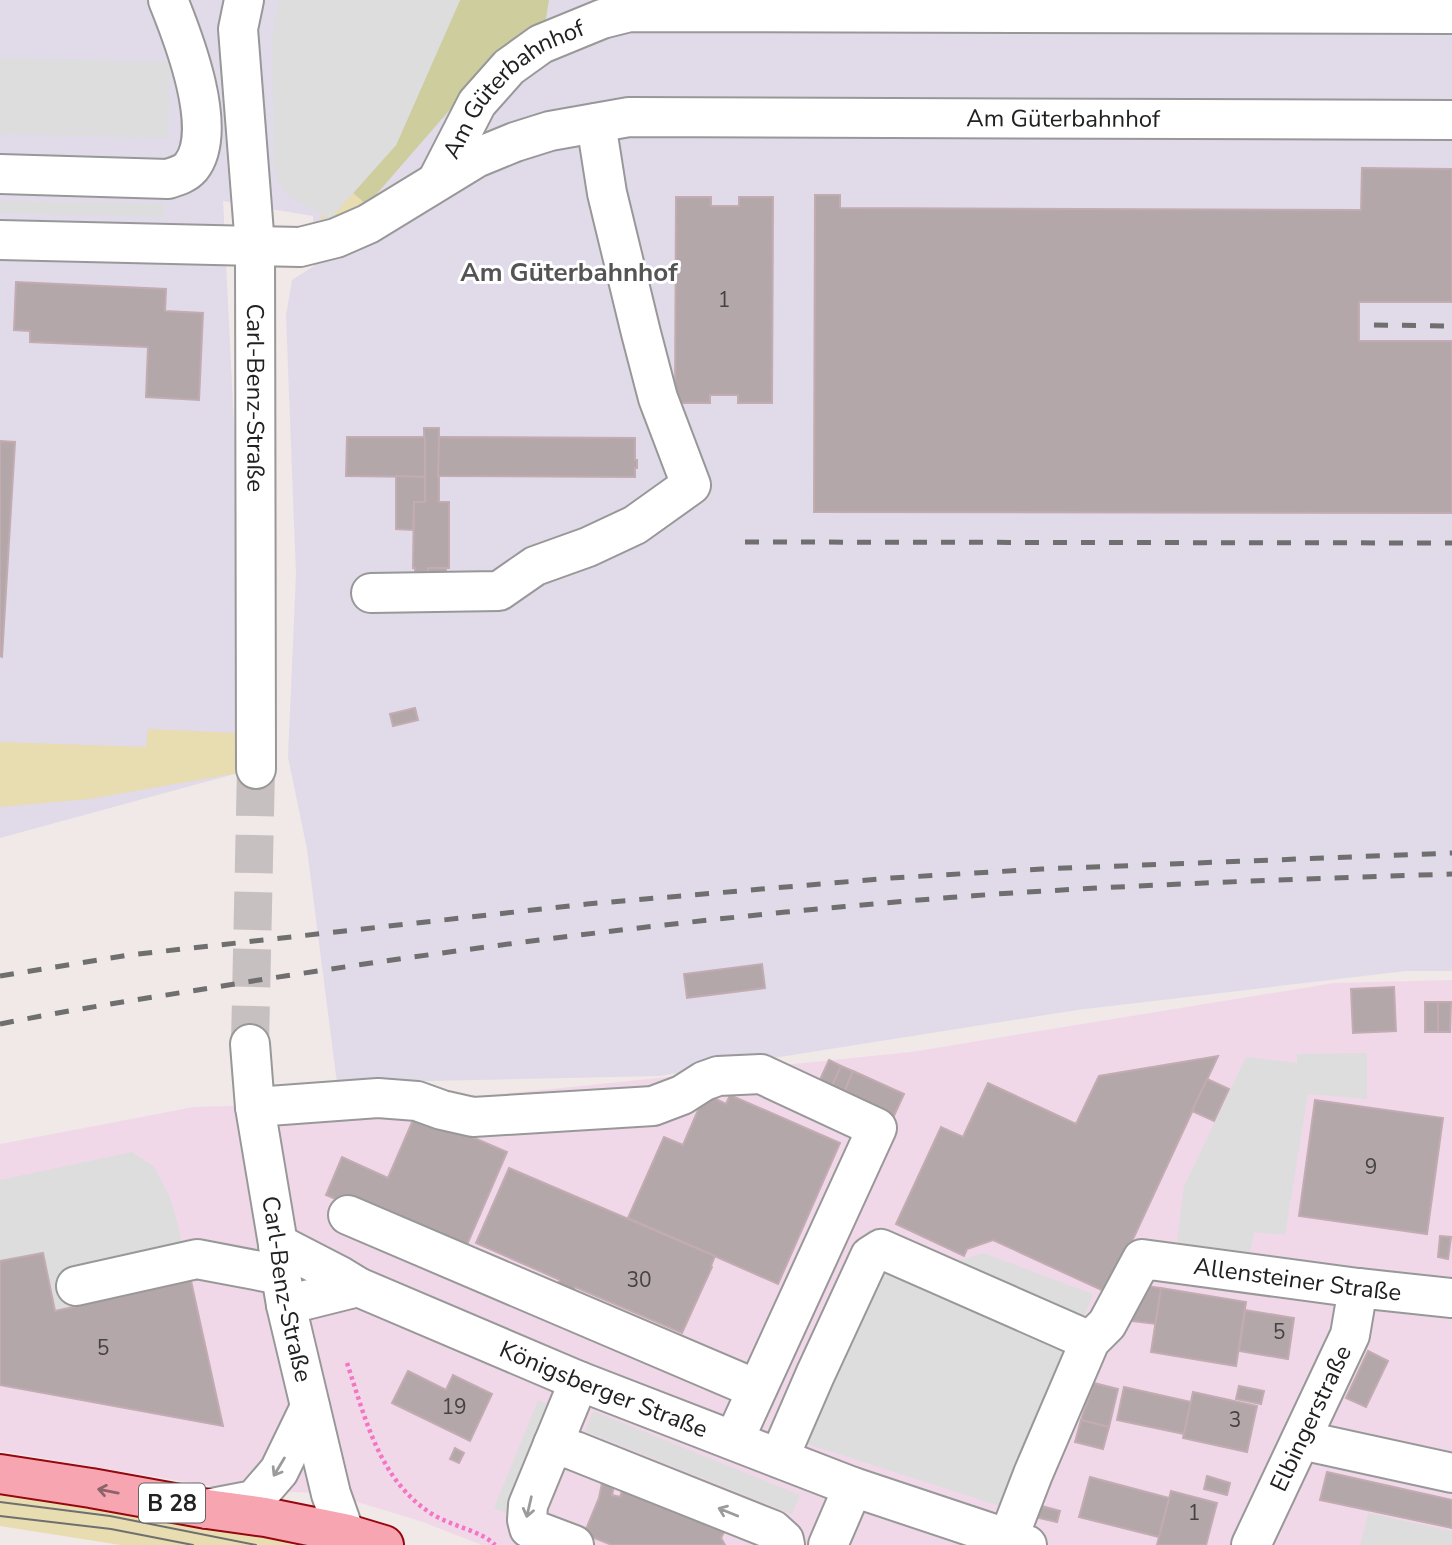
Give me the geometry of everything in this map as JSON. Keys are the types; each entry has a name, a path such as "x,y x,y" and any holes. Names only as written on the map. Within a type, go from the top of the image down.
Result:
{"main road":[{"name":"B 28","path":"0,1474 265,1517 346,1539 384,1545"}],"street":[{"path":"0,174 168,179 185,173 193,164 200,148 198,92 191,60 168,0"},
{"name":"Carl-Benz-Straße","path":"236,10 255,246 256,769"},
{"name":"Am Güterbahnhof","path":"436,183 477,103 509,67 541,44 602,19 630,12 1452,14"},
{"name":"Am Güterbahnhof","path":"0,240 300,247 336,238 368,224 476,158 515,142 550,131 629,117 1452,120"},
{"path":"371,593 499,592 535,566 588,547 635,525 691,485 658,398 607,193 596,123"},
{"name":"Carl-Benz-Straße","path":"250,1044 255,1107 281,1275 331,1493 346,1539"},
{"path":"255,1107 378,1098 416,1101 473,1117 653,1106 682,1095 704,1081 718,1076 761,1074 877,1128 734,1440"},
{"path":"348,1215 756,1389"},
{"path":"779,1458 870,1256 881,1249 1090,1341 1032,1475 1018,1542"},
{"path":"76,1286 197,1259 358,1287"},
{"name":"Allensteiner Straße","path":"1090,1341 1107,1324 1142,1259 1452,1298"},
{"name":"Königsberger Straße","path":"281,1275 340,1276 358,1287 579,1381 853,1487 1018,1542"},
{"name":"Elbingerstraße","path":"1251,1545 1350,1335 1358,1288"},
{"path":"574,1545 529,1528 527,1520 528,1505 579,1381"},
{"path":"207,1509 254,1500 279,1471 310,1407"},
{"path":"1301,1440 1452,1473"},
{"path":"553,1444 773,1530 784,1540 785,1545"},
{"path":"828,1545 853,1487"}],"path":[{"path":"347,1363 377,1448 384,1464 400,1486 433,1515 490,1539 495,1545"}],"shaded area":[{"path":"0,0 1452,0 1452,971 1406,971 1077,1010 659,1076 337,1083 307,849 288,757 296,574 286,316 292,280 314,266 313,216 223,201 239,528 238,773 0,838"},
{"path":"279,0 460,0 396,145 330,219 290,197 279,183 274,166 272,42"},
{"path":"0,58 170,62 168,138 0,134"},
{"path":"353,193 367,205 344,216 319,219 326,211 332,216"},
{"path":"0,201 164,204 164,217 0,213"},
{"path":"148,729 238,733 238,773 89,799 0,807 0,742 146,747"},
{"path":"1452,980 1452,1545 482,1545 420,1521 331,1494 222,1488 0,1451 0,1144 194,1107 444,1100 911,1052 1334,983"},
{"path":"1367,1053 1367,1099 1308,1094 1285,1235 1254,1232 1250,1252 1177,1243 1184,1186 1246,1057 1297,1063 1297,1054"},
{"path":"132,1152 154,1167 169,1195 191,1281 55,1311 43,1253 0,1261 0,1180"},
{"path":"869,1229 941,1266 983,1253 1093,1294 1009,1509 767,1431"},
{"path":"538,1400 558,1408 514,1517 494,1508"},
{"path":"593,1411 800,1495 792,1514 585,1431"},
{"path":"0,1487 282,1539 293,1545 121,1545 0,1526"},
{"path":"1368,1513 1452,1531 1452,1545 1360,1545"}],"green space":[{"path":"460,0 549,0 545,24 488,66 367,205 353,193 396,145"}],"building":[{"path":"1362,168 1452,169 1452,302 1359,302 1359,341 1452,341 1452,513 814,512 815,195 840,195 840,208 1361,210"},
{"path":"676,197 711,197 711,206 739,206 739,197 773,197 772,403 738,403 738,395 710,395 710,403 675,403"},
{"path":"16,282 166,289 165,311 203,313 199,400 146,397 148,347 30,342 30,331 14,330"},
{"path":"424,428 439,428 439,502 449,502 449,568 428,568 428,580 415,580 414,502 425,502"},
{"path":"347,437 425,437 425,477 346,476"},
{"path":"439,437 635,438 637,468 635,477 438,476"},
{"path":"0,441 15,442 2,657 0,656"},
{"path":"396,476 425,477 425,502 414,502 413,530 396,529"},
{"path":"428,568 446,568 446,581 428,580"},
{"path":"415,708 418,720 393,726 390,714"},
{"path":"762,964 765,988 687,998 684,974"},
{"path":"1394,987 1396,1031 1353,1033 1351,989"},
{"path":"1425,1002 1438,1002 1438,1032 1425,1032"},
{"path":"1438,1002 1451,1002 1450,1032 1438,1032"},
{"path":"1218,1056 1108,1293 993,1240 967,1249 964,1256 896,1224 941,1127 963,1137 988,1083 1076,1124 1099,1076"},
{"path":"829,1060 841,1066 830,1090 818,1084"},
{"path":"841,1066 853,1071 843,1095 830,1090"},
{"path":"853,1071 904,1094 893,1118 843,1095"},
{"path":"1207,1079 1229,1089 1214,1121 1192,1111"},
{"path":"705,1094 726,1104 730,1095 840,1143 778,1284 628,1218 664,1137 683,1145"},
{"path":"1315,1100 1443,1118 1427,1234 1299,1216"},
{"path":"416,1113 507,1152 463,1254 326,1195 342,1157 388,1178"},
{"path":"509,1168 715,1256 682,1333 575,1287 571,1295 556,1288 560,1280 476,1243"},
{"path":"1440,1236 1451,1237 1448,1259 1438,1257"},
{"path":"43,1253 55,1311 191,1281 223,1426 0,1385 0,1261"},
{"path":"1139,1285 1161,1288 1156,1324 1123,1320"},
{"path":"1161,1288 1246,1302 1236,1366 1151,1352"},
{"path":"1245,1310 1294,1318 1288,1359 1239,1351"},
{"path":"1368,1351 1388,1361 1366,1407 1346,1398"},
{"path":"408,1371 446,1390 453,1375 492,1394 470,1441 392,1403"},
{"path":"1094,1383 1118,1389 1109,1427 1081,1420"},
{"path":"1239,1386 1264,1391 1261,1404 1236,1399"},
{"path":"1124,1387 1191,1402 1184,1434 1117,1420"},
{"path":"1193,1392 1257,1406 1247,1452 1183,1438"},
{"path":"1081,1420 1109,1427 1103,1449 1075,1442"},
{"path":"455,1448 464,1453 459,1463 450,1459"},
{"path":"1327,1472 1452,1500 1452,1528 1320,1500"},
{"path":"1207,1476 1230,1483 1227,1495 1204,1489"},
{"path":"1090,1477 1169,1498 1159,1537 1079,1517"},
{"path":"603,1478 615,1481 612,1495 620,1497 622,1491 704,1524 705,1521 713,1524 711,1527 724,1532 721,1538 725,1545 612,1545 584,1534 599,1498"},
{"path":"1171,1491 1217,1503 1206,1545 1157,1545"},
{"path":"1038,1505 1060,1511 1057,1522 1035,1517"}],"tunnel":[{"path":"250,1044 256,769"}],"tram line":[{"path":"0,1502 110,1516 256,1545"},
{"path":"0,1516 111,1529 193,1545"}],"railway":[{"path":"1374,325 1452,326"},
{"path":"745,542 1452,543"},
{"path":"0,976 129,955 587,904 891,878 1042,869 1452,853"},
{"path":"0,1024 346,967 717,919 1054,890 1452,874"}],"district":[{"name":"Am Güterbahnhof","path":"569,272"}]}
